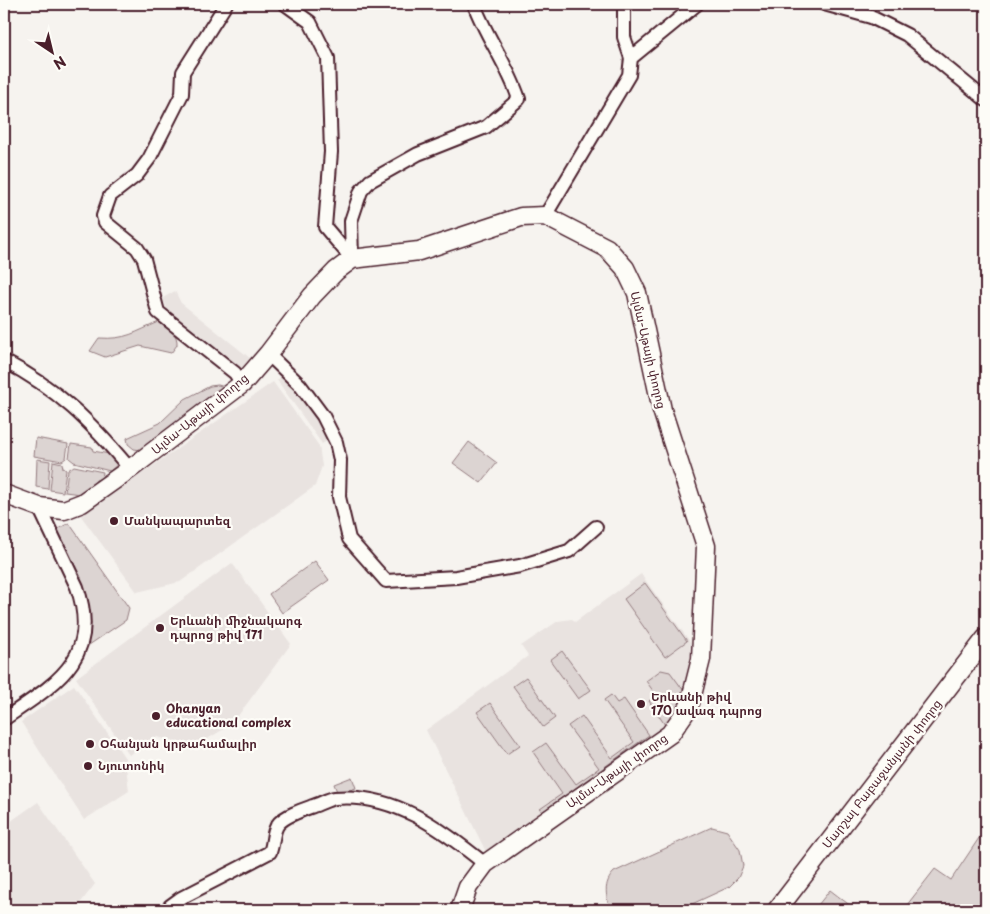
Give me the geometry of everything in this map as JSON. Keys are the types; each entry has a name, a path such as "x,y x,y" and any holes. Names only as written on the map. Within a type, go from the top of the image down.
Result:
{"street":[{"path":"226,4 183,72 182,94 148,158 137,175 110,196 103,216 105,222 137,248 144,259 158,312 235,372 242,384"},
{"path":"285,4 310,22 328,58 331,144 325,228 352,259"},
{"path":"352,259 351,220 360,191 370,181 418,154 486,127 519,99 498,48 482,25 474,4"},
{"path":"352,259 419,251 521,217 545,216 629,75 631,58 624,37 624,4"},
{"path":"631,58 697,4"},
{"path":"824,4 871,17 907,35 986,100"},
{"name":"Ալմա-Աթայի փողոց","path":"460,910 468,887 485,864 670,734 689,707 701,659 706,546 662,410 637,293 625,268 607,248 545,216"},
{"name":"Ալմա-Աթայի փողոց","path":"4,494 39,507 64,510 82,503 242,384 268,354 312,296 336,271 352,259"},
{"path":"268,354 300,384 323,416 336,442 340,460 339,497 349,539 386,580 456,577 520,566 569,552 596,527"},
{"path":"4,361 32,376 62,397 104,438 130,469"},
{"path":"4,719 62,677 75,658 84,628 83,606 77,587 39,507"},
{"name":"Մարշալ Բաբաջանյանի փողոց","path":"777,910 986,638"},
{"path":"168,910 170,906 190,892 218,881 270,852 275,830 281,821 299,811 334,798 358,799 395,806 416,814 485,864"}],"shaded area":[{"path":"175,291 181,303 250,358 241,369 168,312 163,298"},
{"path":"159,322 169,328 176,337 177,345 171,353 140,346 105,357 90,351 99,338 124,336"},
{"path":"284,375 330,439 322,444 277,380"},
{"path":"273,382 319,446 322,466 315,486 180,582 137,592 81,516"},
{"path":"218,385 225,387 141,450 134,449 128,444 127,438 160,423 185,399 210,386"},
{"path":"36,438 68,444 66,458 62,461 34,456"},
{"path":"469,442 497,463 481,483 453,463"},
{"path":"71,444 92,447 93,451 115,455 118,464 110,471 74,462 69,458"},
{"path":"37,459 50,461 48,489 36,487"},
{"path":"53,461 62,463 63,468 66,470 63,492 50,490"},
{"path":"74,466 103,472 102,478 96,480 88,495 65,492 68,470"},
{"path":"69,523 129,608 126,620 89,645 86,641 88,611 85,597 76,570 56,530"},
{"path":"315,561 329,580 282,613 269,594"},
{"path":"232,563 291,644 232,724 196,746 157,737 129,755 76,678"},
{"path":"641,574 691,643 686,714 487,854 426,730 528,656 521,646 558,621 572,619 575,622"},
{"path":"645,583 687,641 665,657 624,599"},
{"path":"562,651 591,690 578,699 550,660"},
{"path":"661,670 670,672 684,691 680,715 665,725 649,701 656,695 646,681"},
{"path":"526,677 555,718 543,727 513,686"},
{"path":"74,685 125,758 129,791 84,820 21,722"},
{"path":"611,695 617,703 624,699 649,735 542,812 540,809 562,794 533,752 546,743 576,784 599,768 568,726 582,716 612,758 634,742 604,700"},
{"path":"490,703 520,745 507,754 477,712"},
{"path":"352,777 356,788 338,794 334,784"},
{"path":"38,802 95,884 75,910 4,910 4,826"},
{"path":"712,827 727,831 740,850 743,866 738,878 729,887 679,910 612,910 606,891 610,876 614,872"},
{"path":"981,835 986,842 986,910 903,910 935,869 951,880"},
{"path":"830,890 856,910 814,910"}],"place":[{"name":"Մանկապարտեզ","path":"114,521"},
{"name":"Երևանի միջնակարգ դպրոց թիվ 171","path":"160,628"},
{"name":"Երևանի թիվ 170 ավագ դպրոց","path":"641,704"},
{"name":"Ohanyan educational complex","path":"156,716"},
{"name":"Օհանյան կրթահամալիր","path":"90,744"},
{"name":"Նյուտոնիկ","path":"88,766"}]}
